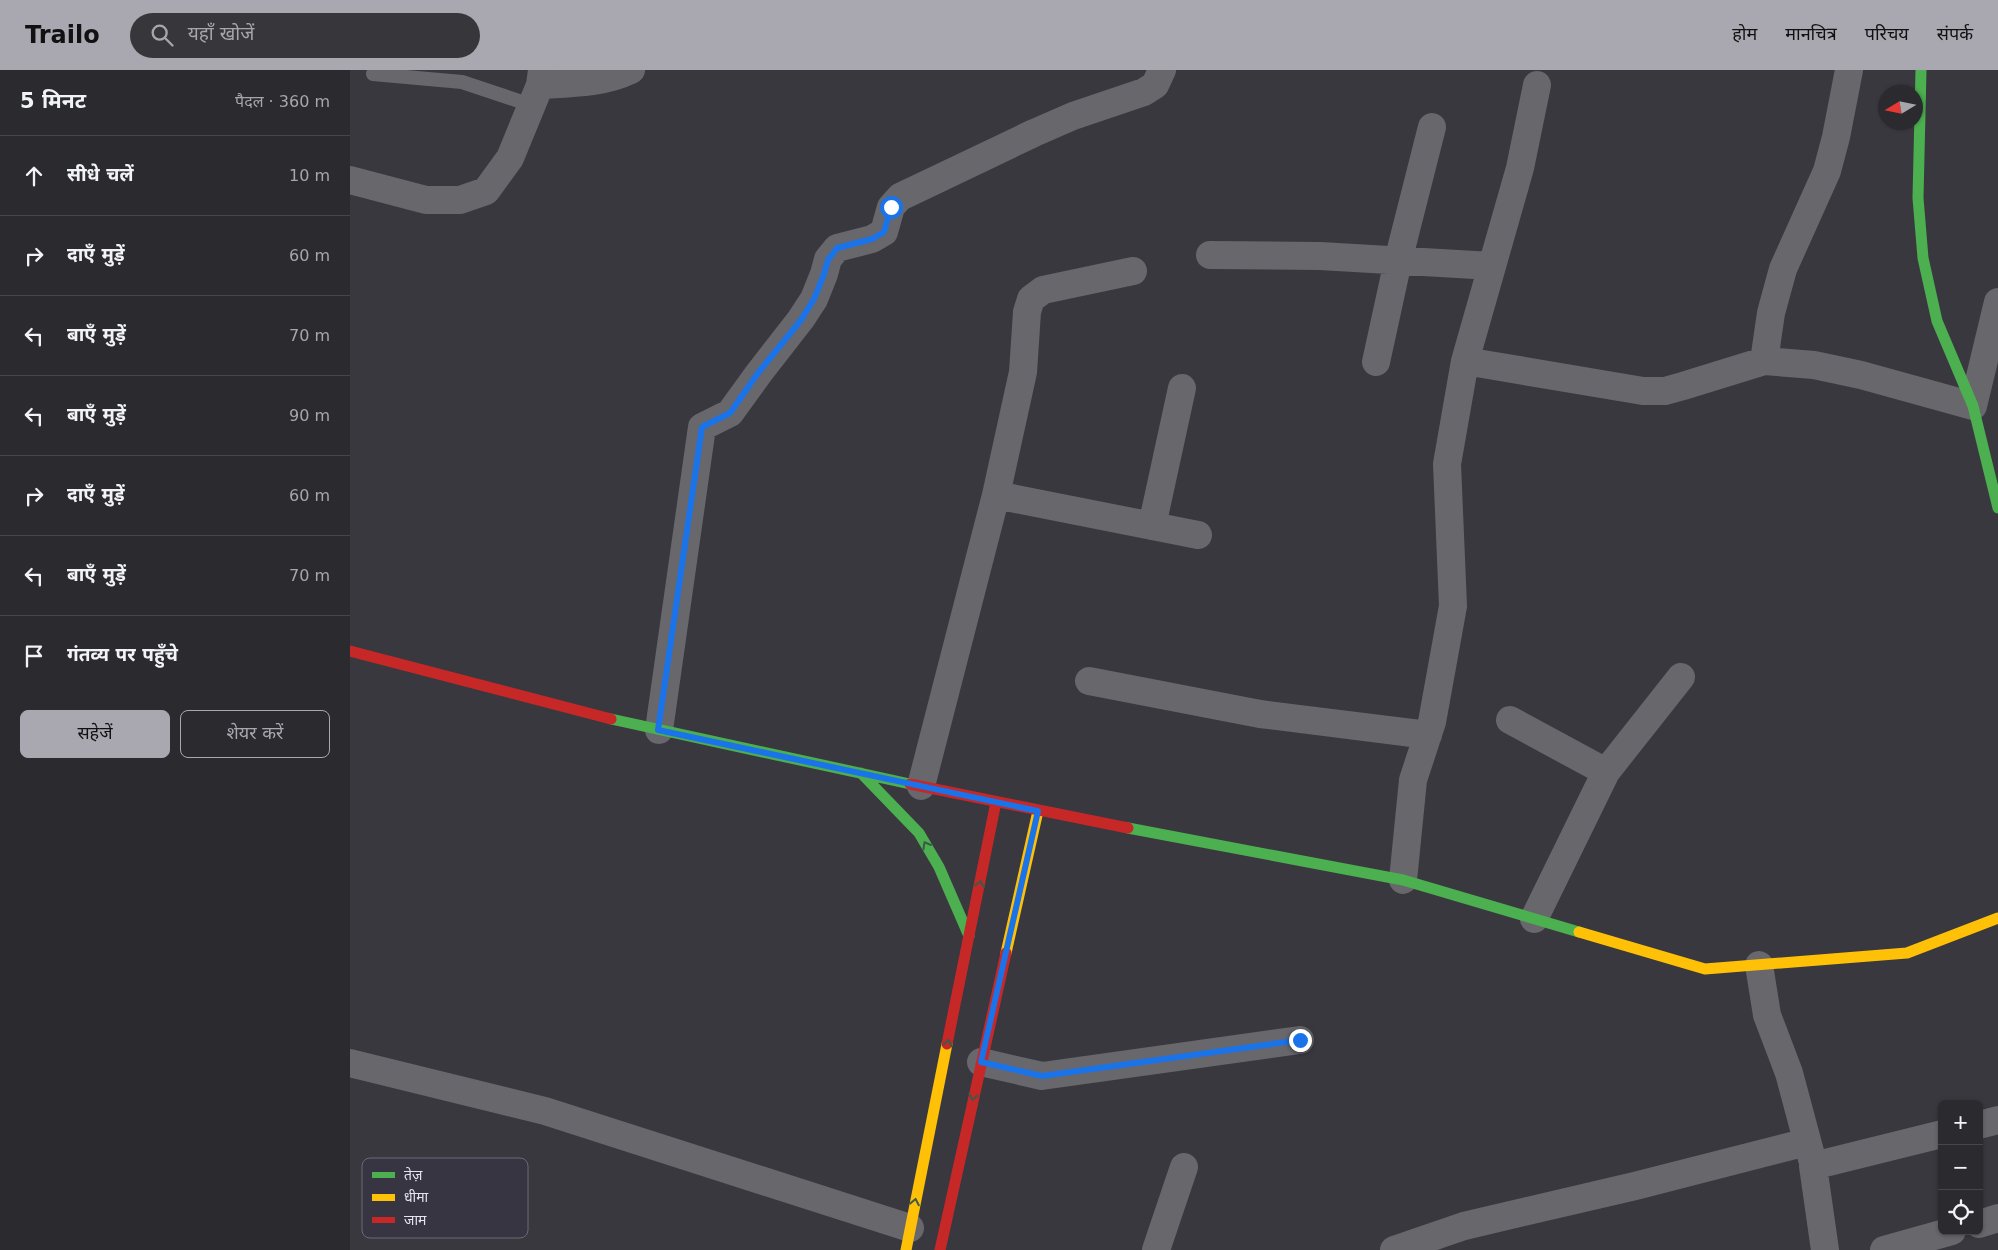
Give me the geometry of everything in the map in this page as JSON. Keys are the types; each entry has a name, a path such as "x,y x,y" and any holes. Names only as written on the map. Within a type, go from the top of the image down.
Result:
{"main road":[{"path":"1921,70 1918,198 1923,258 1937,321 1973,406 1998,508"},
{"path":"350,651 621,722 1038,811 1403,880 1705,970 1907,953 1998,918"},
{"path":"861,773 919,833 939,867 969,936"},
{"path":"908,1239 996,802"},
{"path":"940,1250 1038,811"}],"street":[{"path":"350,180 426,200 460,200 486,191 510,158 537,87 616,77 631,70"},
{"path":"658,730 702,427 730,413 758,373 801,320 814,299 828,260 837,248 872,239 884,232 891,207 900,197 1073,116 1144,92 1155,85 1162,70"},
{"path":"1764,361 1771,313 1783,269 1827,170 1836,137 1848,70"},
{"path":"1403,880 1413,780 1432,722 1453,606 1447,464 1465,361 1520,168 1537,85"},
{"path":"1376,362 1398,261 1432,127"},
{"path":"1210,254 1320,256 1492,266"},
{"path":"921,786 996,495 1023,372 1027,312 1032,299 1043,290 1133,271"},
{"path":"1465,361 1643,391 1665,391 1764,361 1824,367 1861,375 1973,406 1998,302"},
{"path":"1152,526 1182,388"},
{"path":"996,495 1198,535"},
{"path":"1534,919 1606,772 1681,677"},
{"path":"1089,681 1260,714 1428,735"},
{"path":"1510,720 1606,772"},
{"path":"1759,965 1767,1015 1789,1073 1810,1154 1825,1250"},
{"path":"981,1062 1042,1076 1300,1040"},
{"path":"350,1062 545,1111 908,1239"},
{"path":"1983,1124 1998,1120"},
{"path":"1394,1250 1464,1226 1635,1186 1810,1154 1938,1135"},
{"path":"1156,1250 1184,1167"},
{"path":"1983,1223 1998,1218"},
{"path":"1890,1249 1938,1235"}],"lane":[{"path":"372,74 537,87"}],"traffic: fast":[{"path":"1921,70 1918,198 1923,258 1937,321 1973,406 1998,508"},
{"path":"611,719 910,784"},
{"path":"861,773 919,833 939,867 969,936"},
{"path":"1128,828 1403,880 1579,932"}],"traffic: slow":[{"path":"1006,953 1038,811"},
{"path":"1579,932 1705,969 1907,953 1998,918"},
{"path":"906,1250 947,1044"}],"traffic: jam":[{"path":"350,651 611,719"},
{"path":"910,784 1128,828"},
{"path":"947,1044 996,802"},
{"path":"940,1250 1006,953"}],"route":[{"path":"891,207 884,232 872,239 837,248 828,260 814,299 801,320 758,373 730,413 702,427 658,730 1038,811 981,1062 1042,1076 1300,1040"}]}
